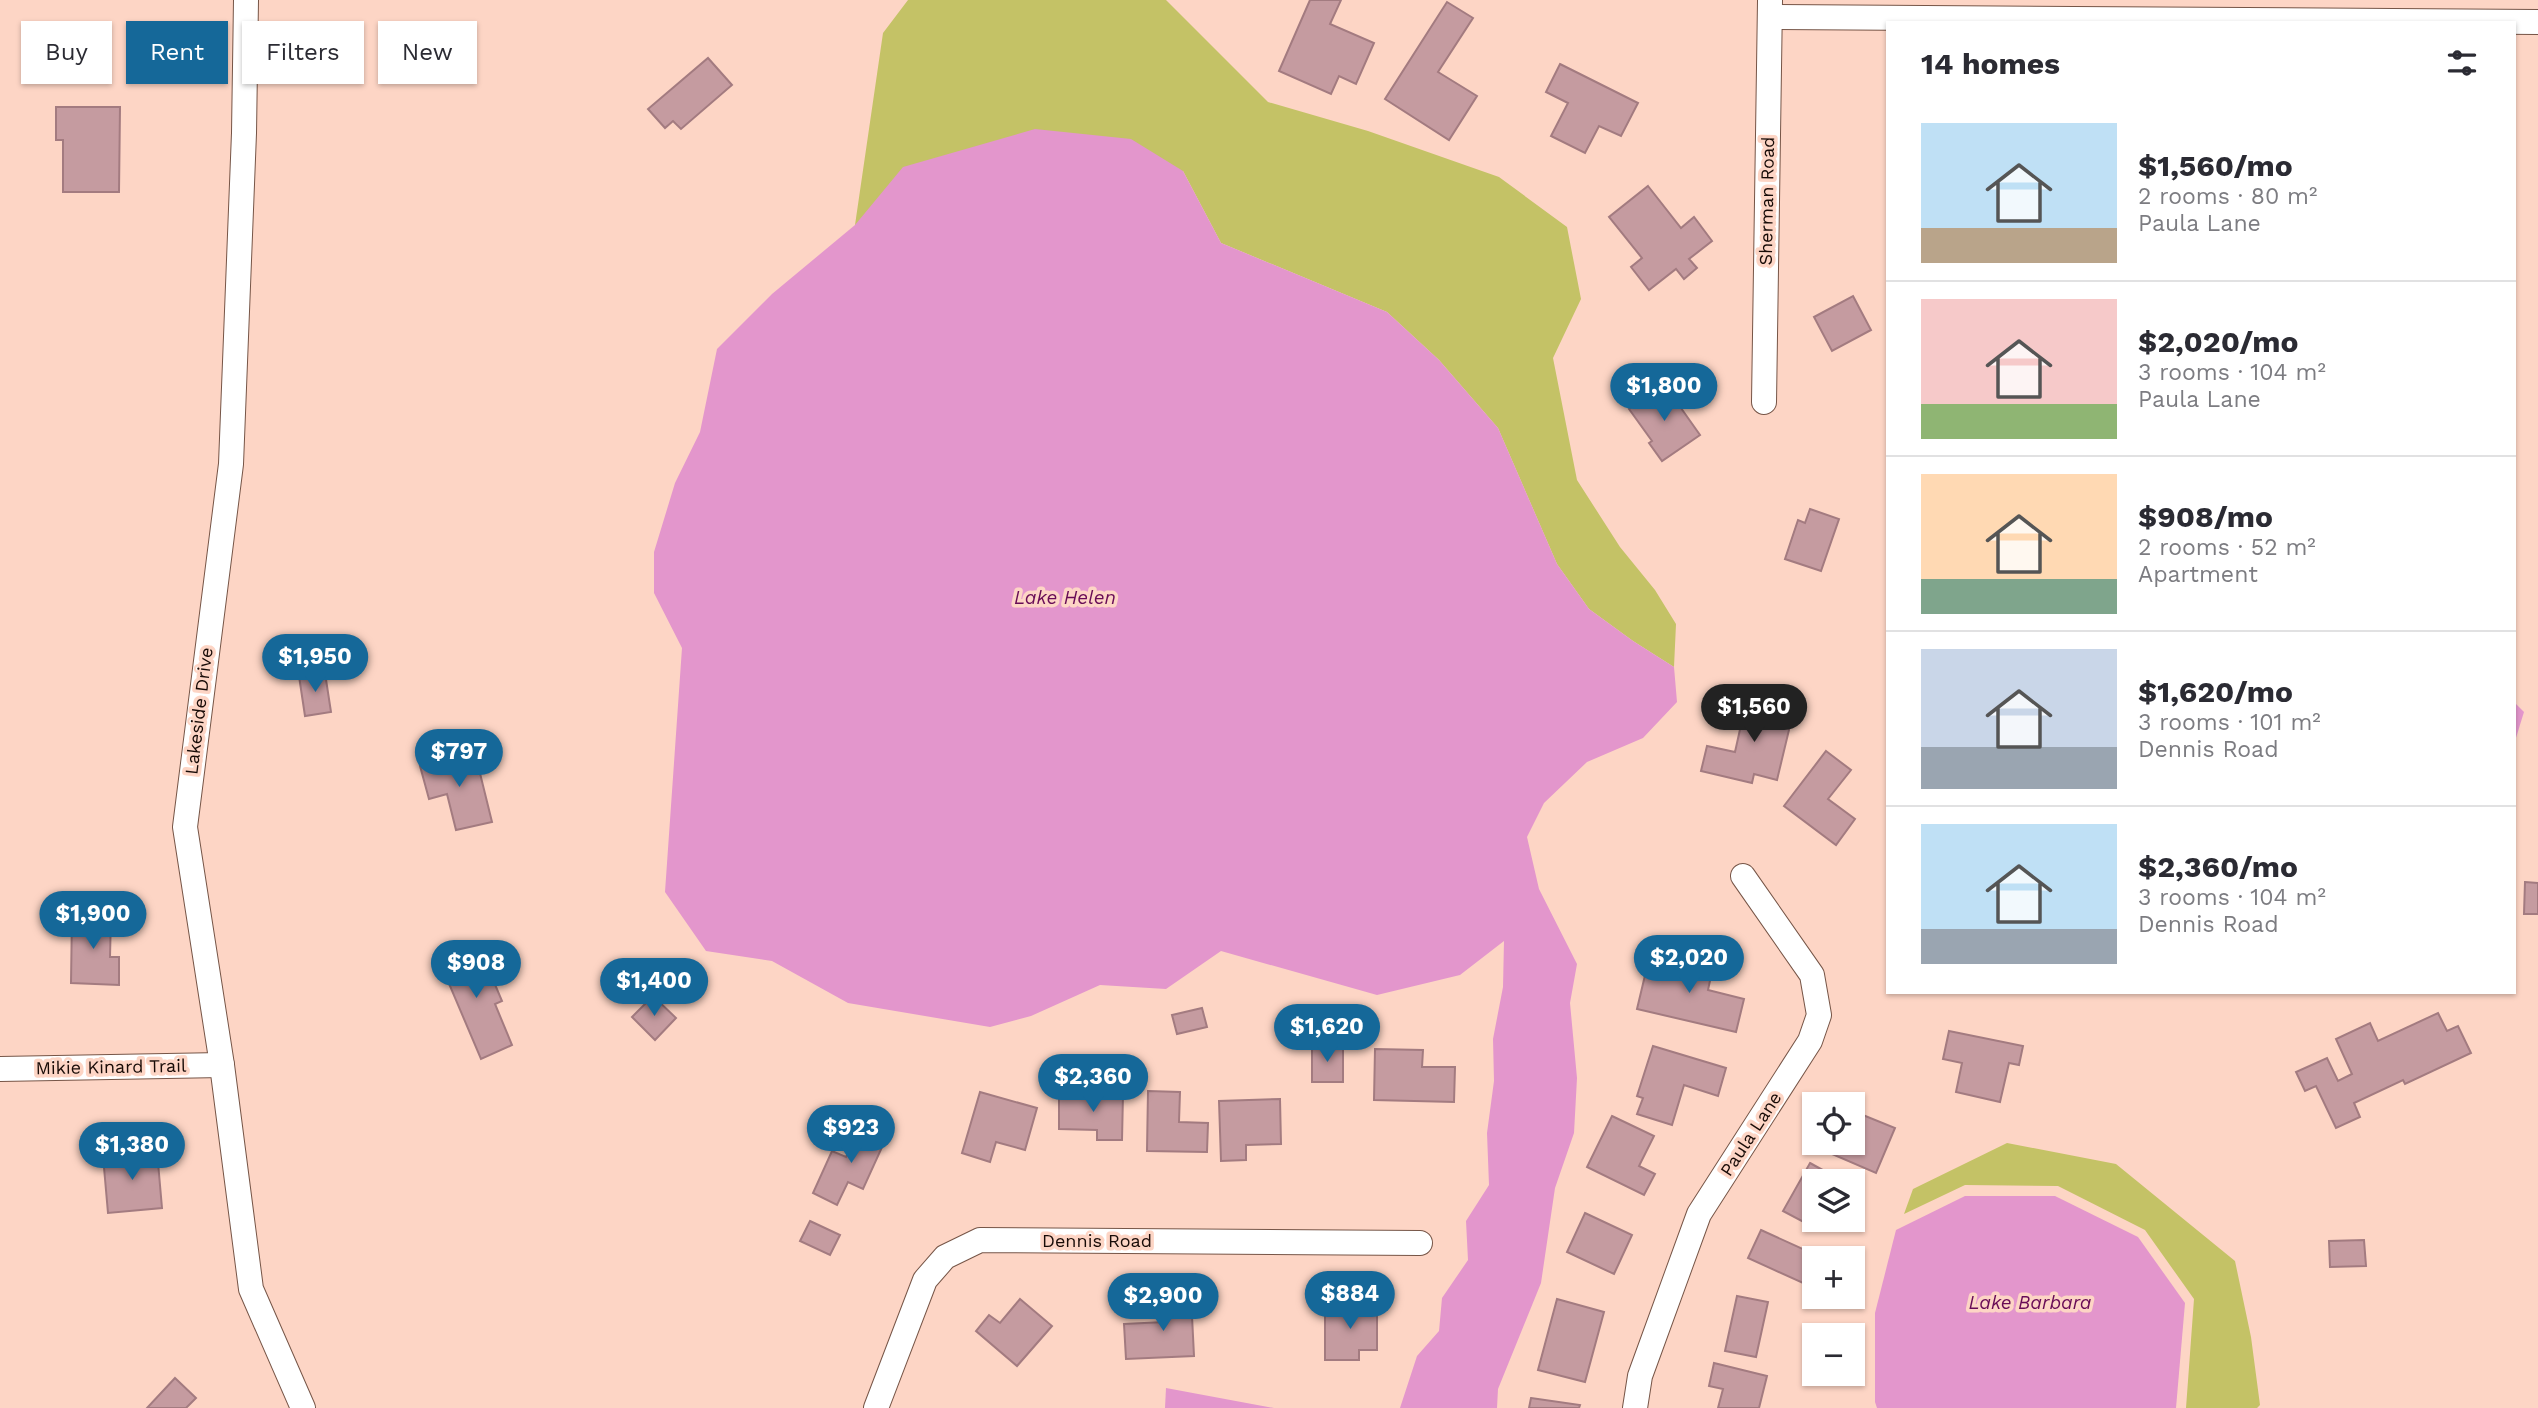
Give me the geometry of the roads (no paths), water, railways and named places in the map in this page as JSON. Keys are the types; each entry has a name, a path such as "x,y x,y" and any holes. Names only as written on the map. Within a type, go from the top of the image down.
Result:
{"street":[{"name":"Lakeside Drive","path":"246,0 244,133 231,464 185,827 222,1065 251,1289 303,1408"},
{"path":"1770,8 2483,21"},
{"name":"Sherman Road","path":"1764,402 1770,8"},
{"path":"2516,22 2538,22"},
{"name":"Paula Lane","path":"1635,1408 1640,1376 1699,1214 1810,1041 1819,1015 1812,975 1743,876"},
{"name":"Mikie Kinard Trail","path":"0,1069 222,1065"},
{"name":"Dennis Road","path":"876,1408 925,1280 945,1257 980,1240 1420,1243"}],"water":[{"name":"Lake Helen","path":"1035,129 1131,139 1183,171 1221,243 1387,312 1439,360 1498,428 1557,564 1589,609 1674,667 1677,702 1643,738 1587,762 1544,803 1527,837 1539,889 1577,964 1570,1003 1577,1078 1574,1133 1555,1188 1541,1283 1498,1389 1497,1408 1400,1408 1417,1356 1439,1331 1442,1298 1468,1260 1466,1221 1489,1185 1487,1133 1494,1081 1493,1039 1503,987 1504,941 1460,975 1377,995 1221,951 1166,989 1100,985 1031,1016 990,1027 848,1003 772,961 706,951 665,892 682,648 654,593 654,552 675,483 700,432 717,349 772,294 855,225 903,167"},
{"path":"2516,704 2524,712 2516,738"},
{"name":"Lake Barbara","path":"1965,1196 2055,1196 2138,1237 2185,1303 2176,1408 1877,1408 1875,1313 1896,1230"},
{"path":"1166,1388 1274,1408 1165,1408"}]}
